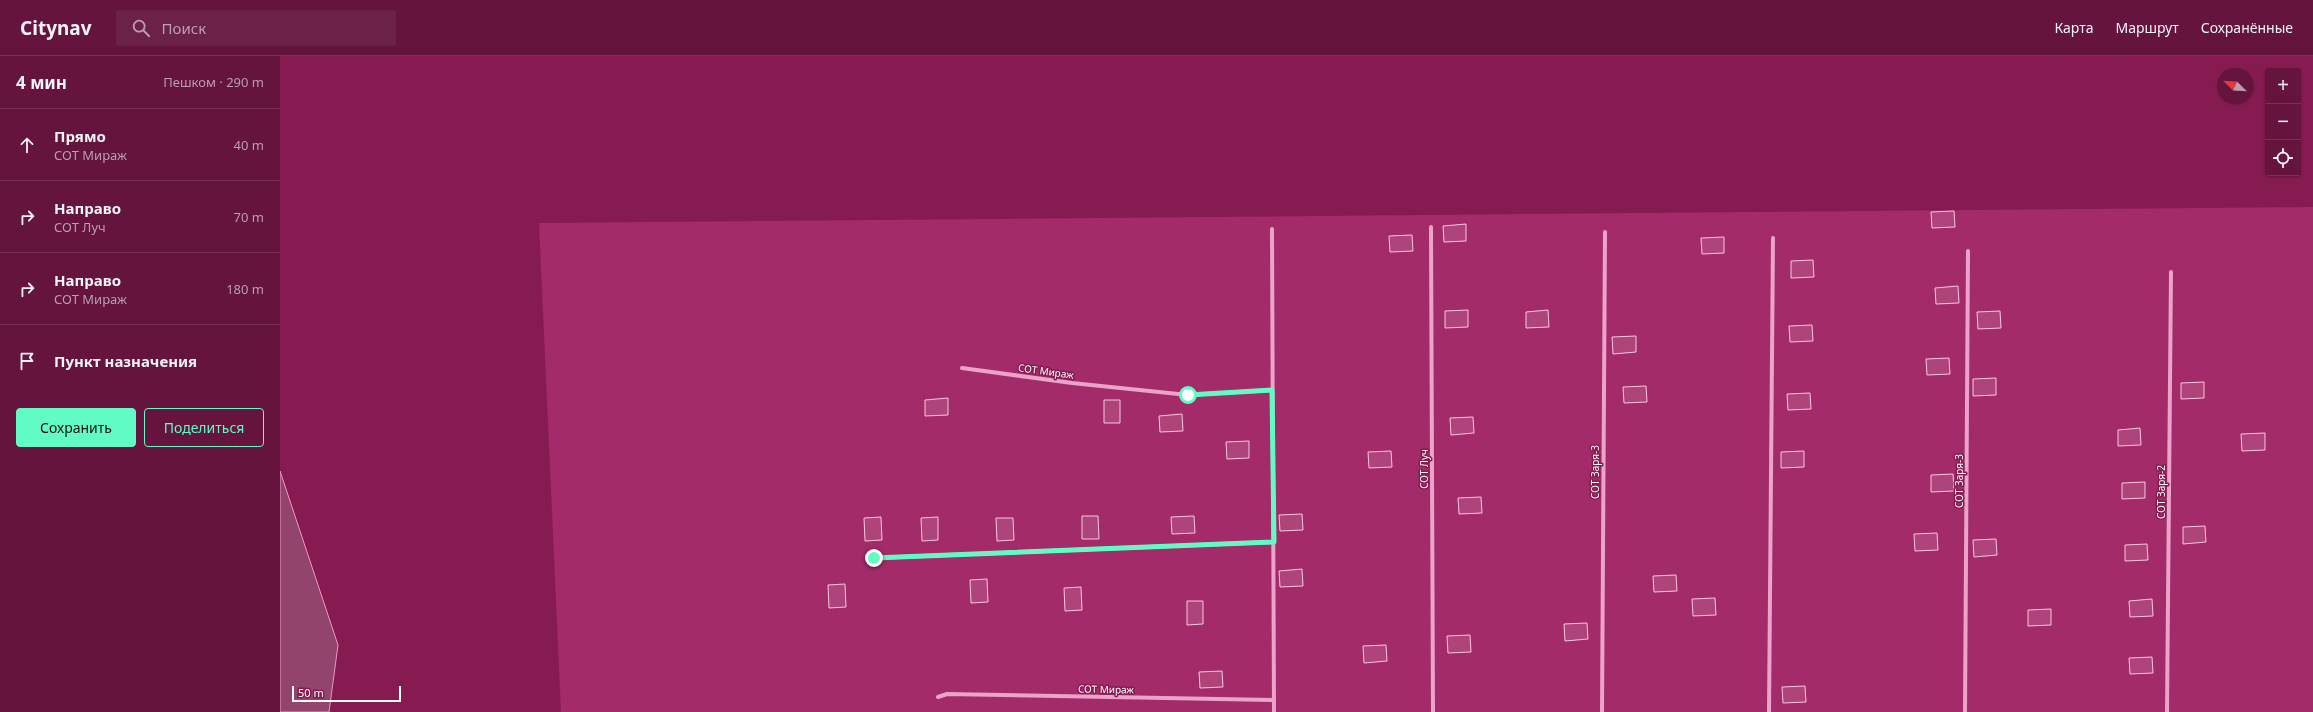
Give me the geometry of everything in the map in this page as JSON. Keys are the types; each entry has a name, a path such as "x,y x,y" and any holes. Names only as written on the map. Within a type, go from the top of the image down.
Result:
{"street":[{"name":"СОТ Луч","path":"1431,227 1433,712"},
{"path":"1272,228 1274,712"},
{"name":"СОТ Заря-3","path":"1602,712 1605,232"},
{"path":"1769,712 1773,238"},
{"name":"СОТ Заря-3","path":"1965,712 1968,251"},
{"name":"СОТ Заря-2","path":"2167,712 2171,272"},
{"name":"СОТ Мираж","path":"962,368 1072,383 1188,395 1272,390"},
{"path":"874,558 1274,542"},
{"name":"СОТ Мираж","path":"938,697 947,694 1274,700"}],"shaded area":[{"path":"2313,207 2313,712 561,712 539,223"},
{"path":"280,471 338,645 329,712 280,712"}],"building":[{"path":"1954,211 1955,227 1932,228 1931,212"},
{"path":"1466,224 1466,241 1444,242 1443,226"},
{"path":"1412,235 1413,251 1390,252 1389,236"},
{"path":"1724,237 1724,253 1702,254 1701,238"},
{"path":"1813,260 1814,277 1791,278 1791,261"},
{"path":"1958,286 1959,303 1936,304 1935,288"},
{"path":"1468,310 1468,327 1445,328 1445,311"},
{"path":"1548,310 1549,327 1526,328 1526,312"},
{"path":"2000,311 2001,328 1978,329 1977,312"},
{"path":"1812,325 1813,341 1790,342 1789,326"},
{"path":"1636,336 1636,352 1613,354 1612,337"},
{"path":"1949,358 1950,374 1927,375 1926,359"},
{"path":"1996,378 1996,395 1973,396 1973,379"},
{"path":"2204,382 2204,398 2181,399 2181,383"},
{"path":"1646,386 1647,402 1624,403 1623,387"},
{"path":"1810,393 1811,409 1788,410 1787,394"},
{"path":"948,398 948,415 925,416 925,400"},
{"path":"1104,400 1120,400 1120,423 1104,423"},
{"path":"1182,414 1183,431 1160,432 1159,416"},
{"path":"1473,417 1474,433 1451,435 1450,418"},
{"path":"2140,428 2141,445 2118,446 2118,430"},
{"path":"2265,433 2265,450 2242,451 2241,434"},
{"path":"1249,441 1249,458 1227,459 1226,442"},
{"path":"1391,451 1392,467 1369,468 1368,452"},
{"path":"1804,451 1804,467 1781,468 1781,452"},
{"path":"1953,474 1954,491 1931,492 1931,475"},
{"path":"2145,482 2145,498 2122,499 2122,483"},
{"path":"1481,497 1482,513 1459,514 1458,498"},
{"path":"1302,514 1303,530 1280,531 1279,515"},
{"path":"1082,516 1098,516 1099,539 1082,539"},
{"path":"1194,516 1195,533 1172,534 1171,517"},
{"path":"881,517 882,540 865,541 864,518"},
{"path":"938,517 938,540 922,541 921,518"},
{"path":"996,518 1013,518 1014,540 997,541"},
{"path":"2205,526 2206,542 2183,544 2183,527"},
{"path":"1937,533 1938,550 1915,551 1914,534"},
{"path":"1996,539 1997,555 1974,557 1973,540"},
{"path":"2147,544 2148,560 2125,561 2125,545"},
{"path":"1302,569 1303,586 1280,587 1279,571"},
{"path":"1676,575 1677,591 1654,592 1653,576"},
{"path":"987,579 988,602 971,603 970,580"},
{"path":"845,584 846,607 829,608 828,585"},
{"path":"1081,587 1082,610 1065,611 1064,588"},
{"path":"1715,598 1716,615 1693,616 1692,599"},
{"path":"2152,599 2153,616 2130,617 2129,601"},
{"path":"1187,601 1203,601 1203,624 1187,625"},
{"path":"2051,609 2051,625 2028,626 2028,610"},
{"path":"1587,623 1588,639 1565,641 1564,624"},
{"path":"1470,635 1471,652 1448,653 1447,636"},
{"path":"1386,645 1387,661 1364,663 1363,646"},
{"path":"2152,657 2153,673 2130,674 2129,658"},
{"path":"1222,671 1223,687 1200,688 1199,672"},
{"path":"1805,686 1806,702 1783,703 1782,687"}],"route":[{"path":"874,558 1274,542 1272,390 1188,395"}]}
